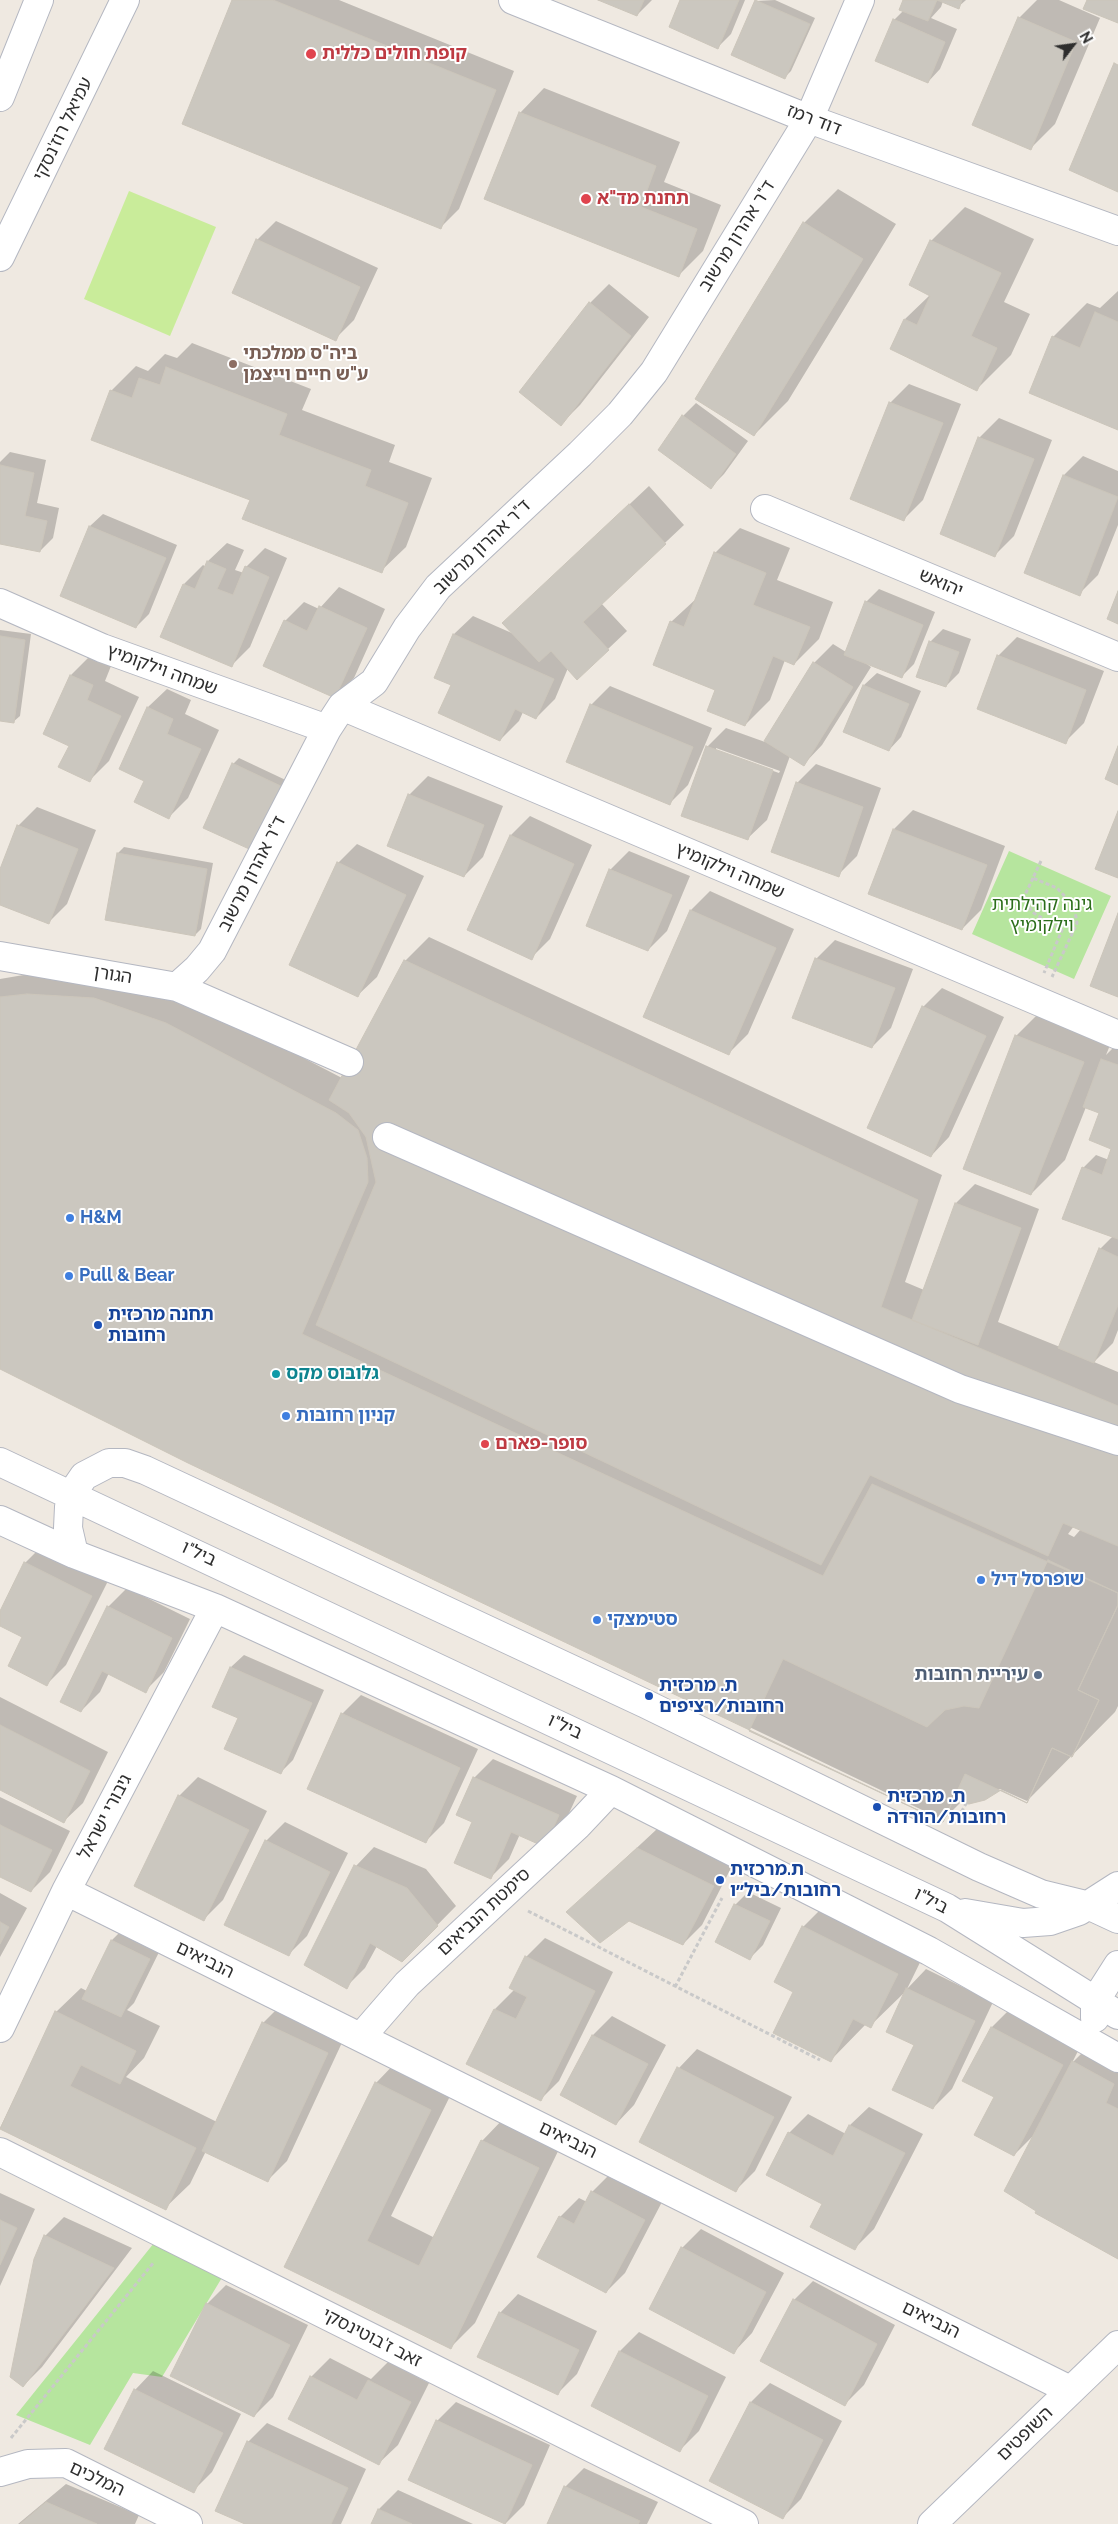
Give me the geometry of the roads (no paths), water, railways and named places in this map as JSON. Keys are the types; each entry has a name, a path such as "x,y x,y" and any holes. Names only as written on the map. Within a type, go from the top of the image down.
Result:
{"street":[{"path":"0,97 40,0"},
{"name":"עמיאל רוז'נסקי","path":"0,257 125,0"},
{"name":"דוד רמז","path":"513,0 809,119 1118,232"},
{"name":"ד\"ר אהרון מרשוב","path":"177,987 197,969 212,951 327,729 342,706 374,682 407,628 438,586 580,454 620,414 659,363 809,119 860,0"},
{"name":"יהואש","path":"765,509 1118,656"},
{"name":"שמחה וילקומיץ","path":"2,604 102,648 327,729"},
{"name":"שמחה וילקומיץ","path":"342,706 1118,1035"},
{"name":"הגורן","path":"0,956 48,966 110,974 177,987 349,1062"},
{"name":"הגורן","path":"0,966 48,966"},
{"path":"387,1137 960,1389 1118,1441"},
{"name":"ביל\"ו","path":"0,1462 947,1908 1118,2015"},
{"path":"74,1554 68,1528 71,1495 84,1476 109,1463 125,1463 145,1470 653,1708 979,1867 1041,1894 1090,1906 1118,1920"},
{"path":"0,1520 74,1554 215,1608 611,1790 1106,2040"},
{"name":"גיבורי ישראל","path":"0,2028 66,1891 215,1608"},
{"name":"סימטת הנביאים","path":"360,2037 407,1984 578,1825 611,1790"},
{"path":"947,1908 1024,1923 1057,1920 1090,1906 1118,1886"},
{"name":"הנביאים","path":"66,1891 1070,2390"},
{"path":"1118,1965 1095,2001 1106,2040 1118,2058"},
{"name":"זאב ז'בוטינסקי","path":"0,2152 744,2524"},
{"name":"השופטים","path":"932,2524 1118,2344"},
{"name":"המלכים","path":"0,2472 28,2464 66,2463 188,2524"}],"place":[{"name":"קופת חולים כללית","path":"311,54"},
{"name":"תחנת מד\"א","path":"586,199"},
{"name":"ביה\"ס ממלכתי ע\"ש חיים וייצמן","path":"233,364"},
{"name":"H&M","path":"70,1218"},
{"name":"Pull & Bear","path":"69,1276"},
{"name":"תחנה מרכזית רחובות","path":"98,1325"},
{"name":"גלובוס מקס","path":"276,1374"},
{"name":"קניון רחובות","path":"286,1416"},
{"name":"סופר-פארם","path":"485,1444"},
{"name":"שופרסל דיל","path":"981,1580"},
{"name":"סטימצקי","path":"597,1620"},
{"name":"עיריית רחובות","path":"1038,1675"},
{"name":"ת. מרכזית רחובות/רציפים","path":"649,1696"},
{"name":"ת. מרכזית רחובות/הורדה","path":"877,1807"},
{"name":"ת.מרכזית רחובות/ביל״ו","path":"720,1880"}],"park label":[{"name":"גינה קהילתית וילקומיץ","path":"1042,915"}]}
